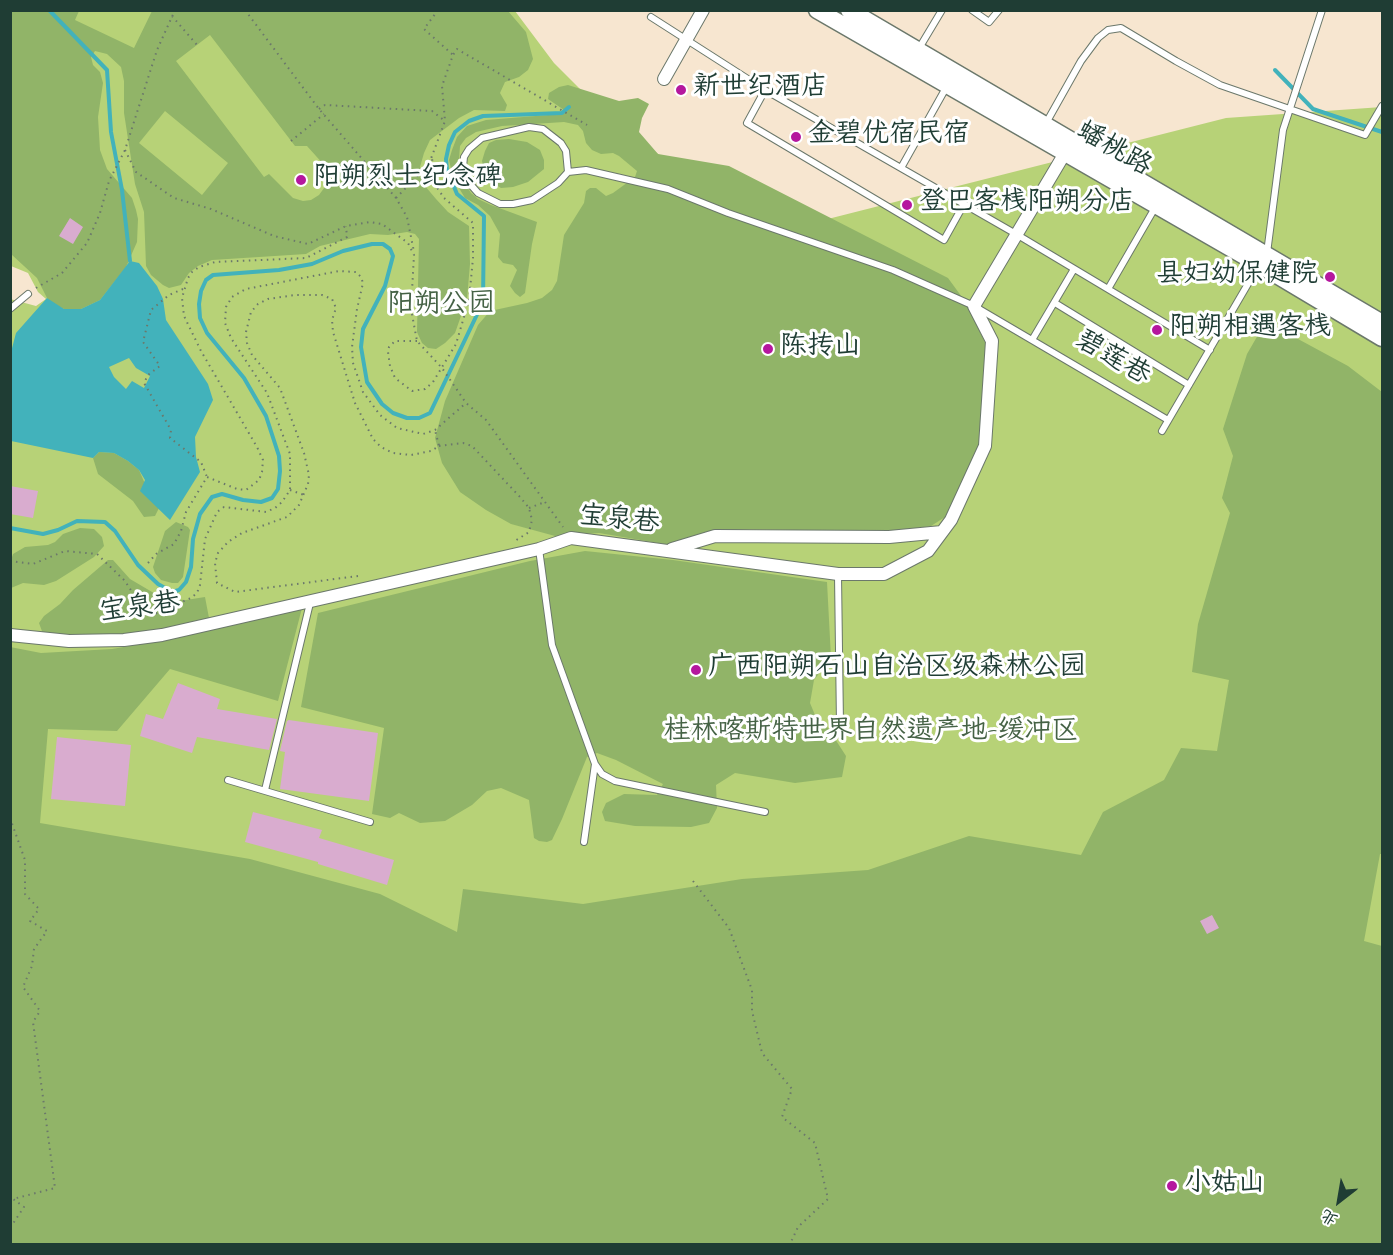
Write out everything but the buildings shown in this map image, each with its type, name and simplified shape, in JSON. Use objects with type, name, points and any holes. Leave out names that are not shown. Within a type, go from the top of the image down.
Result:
[{"type":"main road","name":"蟠桃路","points":[[817,10],[1156,206],[1263,259],[1383,323]]},
{"type":"main road","name":"蟠桃路","points":[[849,10],[1263,259],[1383,339]]},
{"type":"street","points":[[664,79],[703,10]]},
{"type":"street","points":[[975,306],[1065,153]]},
{"type":"street","name":"宝泉巷","points":[[10,635],[69,641],[124,640],[162,635],[539,549],[571,538],[837,574],[884,574],[928,551],[951,520],[985,446],[992,341],[975,306]]},
{"type":"street","points":[[667,550],[715,536],[889,537],[942,532]]},
{"type":"lane","points":[[917,51],[942,10]]},
{"type":"lane","points":[[972,10],[989,22],[999,10]]},
{"type":"lane","points":[[1263,259],[1283,130],[1322,10]]},
{"type":"lane","points":[[651,17],[765,90],[1016,234],[1210,350]]},
{"type":"lane","points":[[1045,126],[1082,61],[1098,38],[1108,30],[1121,28],[1220,85],[1365,135],[1383,106]]},
{"type":"lane","points":[[900,168],[947,86]]},
{"type":"lane","points":[[765,90],[747,123],[944,240],[964,204]]},
{"type":"lane","points":[[1374,119],[1383,120]]},
{"type":"lane","points":[[529,127],[543,129],[561,143],[566,151],[568,172],[558,183],[532,200],[523,203],[500,204],[478,193],[470,184],[463,167],[464,156],[469,148],[482,138],[529,127]]},
{"type":"lane","name":"碧莲巷","points":[[568,172],[586,170],[668,189],[728,213],[893,270],[975,306],[1168,420]]},
{"type":"lane","points":[[1108,289],[1156,206]]},
{"type":"lane","name":"碧莲巷","points":[[1162,431],[1263,259]]},
{"type":"lane","name":"碧莲巷","points":[[1032,340],[1074,269]]},
{"type":"lane","points":[[10,309],[28,294]]},
{"type":"lane","name":"碧莲巷","points":[[1055,303],[1189,385]]},
{"type":"lane","points":[[539,549],[552,645],[595,764],[602,774],[615,781],[765,812]]},
{"type":"lane","points":[[837,574],[840,725]]},
{"type":"lane","points":[[265,790],[310,603]]},
{"type":"lane","points":[[584,842],[595,764]]},
{"type":"lane","points":[[228,780],[370,822]]},
{"type":"path","points":[[28,294],[62,273],[87,243],[100,213],[109,181],[125,150],[157,50],[175,10]]},
{"type":"path","points":[[245,10],[319,109],[396,198],[407,217],[414,255],[411,309],[417,341],[442,368],[466,403],[486,420],[571,538]]},
{"type":"path","points":[[438,10],[424,29],[453,55]]},
{"type":"path","points":[[172,16],[196,45]]},
{"type":"path","points":[[396,198],[429,164],[445,121],[442,86],[457,50],[587,125]]},
{"type":"path","points":[[319,109],[325,105],[432,111],[445,121]]},
{"type":"path","points":[[291,141],[324,114]]},
{"type":"path","points":[[125,150],[135,172],[174,198],[211,209],[274,236],[308,244],[345,226],[370,222],[382,224],[408,243],[414,255]]},
{"type":"path","points":[[417,341],[395,341],[389,347],[390,366],[395,378],[412,392],[425,389],[433,382],[442,368],[462,327],[469,300],[474,240],[473,223],[444,198],[436,186],[433,178],[432,155]]},
{"type":"path","points":[[183,289],[163,299],[151,310],[144,342],[160,366],[148,375],[144,383],[171,430],[170,438],[201,462],[207,477],[237,489],[246,490],[259,480],[263,460],[193,337],[184,316],[183,289],[192,272],[215,262],[306,258],[347,237],[345,226]]},
{"type":"path","points":[[10,561],[33,564],[65,551],[97,554],[125,581],[148,617],[191,598],[197,593],[205,539],[217,512],[224,507],[266,512],[282,502],[290,490],[290,454],[267,393],[231,338],[225,323],[226,307],[238,292],[331,272],[356,272],[363,283],[352,347],[353,363],[363,392],[380,415],[397,428],[423,434],[435,430],[466,403]]},
{"type":"path","points":[[361,576],[235,592],[217,583],[215,563],[218,553],[228,542],[242,533],[287,518],[305,495],[309,475],[280,388],[252,355],[247,343],[247,321],[251,312],[258,304],[268,299],[295,295],[322,296],[332,299],[336,308],[332,320],[335,342],[355,403],[373,438],[381,447],[401,454],[422,453],[439,446],[463,443],[472,446],[529,508],[532,520],[529,532],[517,540],[506,543]]},
{"type":"path","points":[[435,430],[439,446]]},
{"type":"path","points":[[148,563],[156,554],[174,544],[181,531],[186,512],[207,477]]},
{"type":"path","points":[[290,490],[305,495]]},
{"type":"path","points":[[529,508],[545,502]]},
{"type":"path","points":[[10,818],[26,860],[25,894],[39,909],[30,921],[47,931],[34,950],[32,966],[23,987],[40,1011],[33,1022],[55,1188],[13,1199],[24,1207],[10,1228]]},
{"type":"path","points":[[693,881],[729,928],[752,990],[752,1011],[762,1053],[792,1089],[782,1117],[815,1143],[828,1199],[798,1227],[790,1245]]},
{"type":"green space","name":"阳朔公园","points":[[10,11],[79,11],[75,20],[134,48],[152,11],[508,11],[526,32],[533,59],[528,70],[519,77],[505,82],[500,93],[507,105],[505,111],[474,110],[459,118],[430,140],[420,167],[425,186],[448,212],[469,226],[470,264],[467,299],[455,333],[436,349],[428,348],[422,343],[417,332],[419,239],[415,234],[407,232],[388,235],[370,234],[320,246],[306,254],[212,260],[189,273],[181,285],[169,288],[151,275],[146,266],[144,212],[135,184],[124,113],[124,81],[121,67],[107,54],[95,51],[91,57],[93,65],[100,72],[103,83],[98,117],[100,150],[107,169],[132,198],[138,219],[137,242],[126,267],[100,300],[81,309],[64,309],[53,304],[47,298],[37,278],[11,254]],"holes":[[[210,35],[295,146],[307,146],[325,166],[330,180],[319,195],[311,200],[303,201],[293,198],[269,174],[264,177],[176,61]],[[165,111],[228,163],[202,195],[139,143]]]},
{"type":"green space","name":"桂林喀斯特世界自然遗产地-缓冲区","points":[[11,11],[515,11],[554,63],[598,107],[671,164],[816,222],[1226,118],[1382,107],[1382,1244],[11,1244],[10,299],[36,306],[46,299],[38,292],[28,273],[11,266]]},
{"type":"green space","points":[[568,85],[619,101],[638,98],[649,104],[642,118],[639,132],[658,154],[729,166],[948,278],[967,304],[987,347],[981,443],[957,497],[945,517],[931,526],[886,532],[749,529],[708,532],[670,545],[599,533],[555,536],[511,524],[460,492],[442,463],[435,438],[445,401],[478,325],[490,311],[542,298],[552,290],[557,281],[564,235],[584,203],[586,191],[596,188],[606,196],[635,177],[637,171],[613,153],[601,154],[592,150],[586,143],[583,131],[578,125],[564,122],[502,126],[476,132],[466,138],[460,146],[458,173],[471,193],[491,205],[537,222],[525,293],[520,297],[510,286],[517,270],[513,265],[503,263],[498,257],[500,234],[490,216],[478,205],[465,198],[453,178],[449,160],[457,137],[467,126],[486,120],[567,112],[548,99],[549,93]]},
{"type":"green space","points":[[509,139],[527,142],[540,150],[544,160],[544,169],[528,182],[501,188],[490,181],[485,174],[482,161],[489,143]]},
{"type":"green space","points":[[1274,326],[1348,366],[1382,392],[1382,854],[1380,854],[1364,941],[1382,946],[1382,1244],[11,1244],[10,647],[41,653],[112,649],[165,640],[302,608],[278,701],[170,669],[117,731],[48,729],[40,823],[250,859],[380,894],[457,932],[463,889],[583,904],[742,879],[868,870],[969,836],[1081,855],[1103,812],[1164,780],[1181,748],[1217,751],[1229,680],[1192,672],[1198,624],[1230,513],[1222,498],[1233,456],[1223,429],[1247,354],[1258,335]]},
{"type":"green space","points":[[99,452],[114,453],[139,470],[153,502],[159,508],[155,516],[144,517],[133,501],[98,474],[93,458]]},
{"type":"green space","points":[[176,522],[190,530],[183,577],[178,583],[172,583],[161,580],[153,567],[165,531]]},
{"type":"green space","points":[[80,528],[94,529],[102,537],[104,546],[94,557],[56,581],[44,585],[23,583],[11,588],[13,554],[25,547],[48,545],[63,534]]},
{"type":"green space","points":[[585,551],[673,560],[827,582],[831,658],[814,680],[810,703],[815,715],[828,728],[846,756],[842,777],[795,783],[735,773],[716,785],[717,808],[709,823],[691,827],[635,826],[605,821],[602,812],[606,803],[624,794],[657,795],[663,784],[597,753],[587,757],[562,819],[552,840],[547,842],[534,838],[529,800],[501,788],[487,791],[472,805],[445,821],[420,823],[399,813],[390,818],[372,814],[384,728],[301,707],[318,613],[530,561]]},
{"type":"green space","points":[[108,560],[113,560],[130,579],[164,599],[186,600],[205,597],[209,618],[183,626],[122,635],[43,634],[39,623],[44,616]]},
{"type":"water","points":[[130,261],[139,263],[157,286],[163,299],[166,320],[208,384],[213,400],[195,437],[196,457],[200,472],[170,520],[140,491],[145,480],[139,470],[114,453],[99,452],[93,458],[11,441],[11,352],[16,333],[47,298],[64,309],[81,309],[100,300]],"holes":[[[129,358],[136,368],[150,376],[144,388],[132,381],[126,389],[114,377],[109,367]]]},
{"type":"waterway","points":[[49,10],[107,70],[111,132],[122,190],[130,261]]},
{"type":"waterway","points":[[1275,70],[1313,109],[1382,132]]},
{"type":"waterway","points":[[10,528],[43,534],[77,521],[105,522],[115,531],[138,565],[158,584],[172,592],[179,590],[186,582],[191,567],[193,539],[200,514],[212,497],[222,494],[261,502],[272,498],[278,489],[279,456],[266,416],[244,378],[207,333],[200,318],[201,291],[206,280],[213,275],[279,270],[312,264],[343,251],[372,244],[383,244],[390,249],[393,256],[385,286],[363,329],[361,347],[367,382],[382,404],[393,413],[407,418],[419,418],[430,413],[483,302],[484,216],[457,194],[447,170],[446,159],[449,145],[455,132],[469,121],[483,116],[562,113],[569,107]]},
{"type":"place","name":"新世纪酒店","points":[[681,90]]},
{"type":"place","name":"金碧优宿民宿","points":[[796,137]]},
{"type":"place","name":"阳朔烈士纪念碑","points":[[301,180]]},
{"type":"place","name":"登巴客栈阳朔分店","points":[[907,205]]},
{"type":"place","name":"县妇幼保健院","points":[[1330,277]]},
{"type":"place","name":"阳朔相遇客栈","points":[[1157,330]]},
{"type":"place","name":"陈抟山","points":[[768,349]]},
{"type":"place","name":"广西阳朔石山自治区级森林公园","points":[[696,670]]},
{"type":"place","name":"小姑山","points":[[1172,1186]]}]
